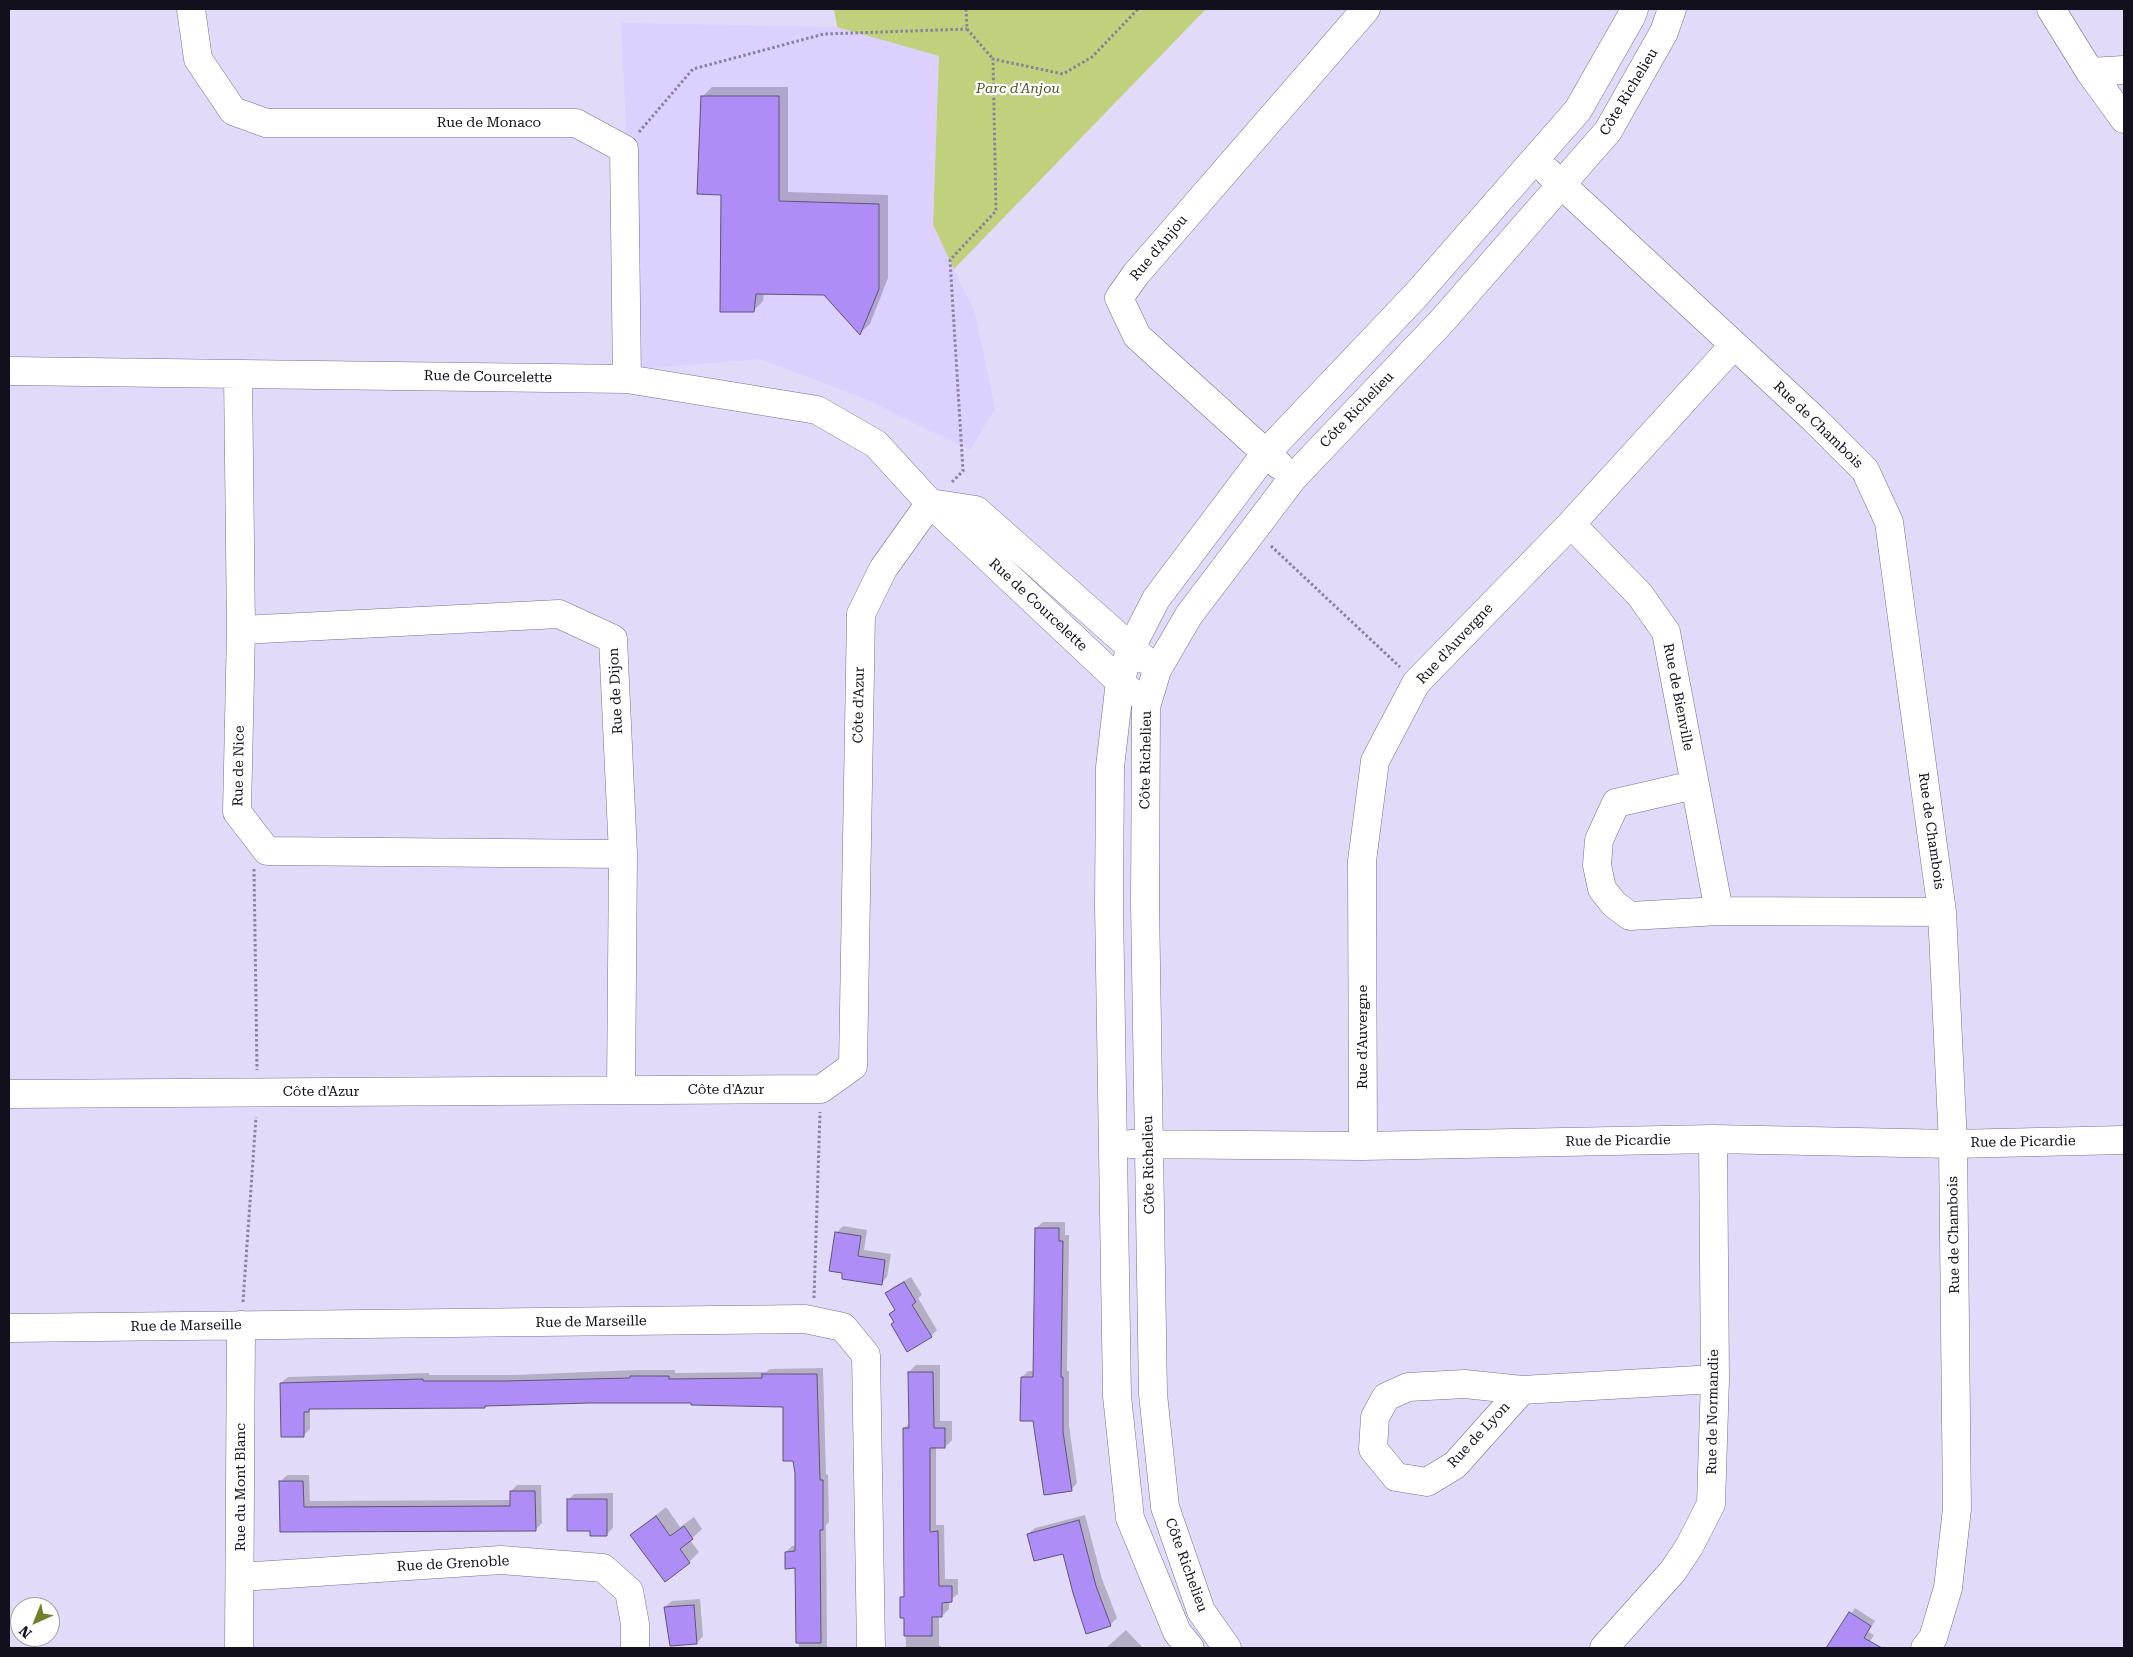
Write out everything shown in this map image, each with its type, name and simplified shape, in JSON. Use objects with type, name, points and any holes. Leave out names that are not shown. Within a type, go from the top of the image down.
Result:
[{"type":"street","name":"Rue de Monaco","points":[[191,9],[198,59],[233,111],[266,123],[576,123],[624,149]]},
{"type":"street","name":"Rue d'Anjou","points":[[1292,478],[1138,336],[1119,298],[1136,274],[1366,9]]},
{"type":"street","points":[[1190,1648],[1177,1632],[1130,1518],[1117,1396],[1109,905],[1110,767],[1120,681],[1131,648],[1156,599],[1266,453],[1416,295],[1578,110],[1634,9]]},
{"type":"street","name":"Côte Richelieu","points":[[1228,1648],[1201,1611],[1165,1507],[1153,1394],[1145,904],[1146,707],[1157,670],[1189,615],[1292,478],[1443,320],[1608,131],[1664,32],[1672,9]]},
{"type":"street","points":[[2051,9],[2090,72],[2124,118]]},
{"type":"street","points":[[2090,72],[2124,70]]},
{"type":"street","points":[[624,149],[627,379]]},
{"type":"street","name":"Rue de Chambois","points":[[1535,159],[1560,185],[1814,418],[1865,470],[1890,522],[1942,912],[1953,1144],[1957,1509],[1948,1588],[1933,1638],[1925,1648]]},
{"type":"street","name":"Rue d'Auvergne","points":[[1363,1146],[1362,861],[1375,760],[1416,683],[1570,524],[1734,345]]},
{"type":"street","name":"Rue de Courcelette","points":[[9,371],[627,379],[817,410],[876,444],[930,503],[1146,707]]},
{"type":"street","name":"Rue de Nice","points":[[238,374],[242,630],[237,812],[267,851],[624,854]]},
{"type":"street","name":"Rue de Courcelette","points":[[930,503],[976,510],[1157,670]]},
{"type":"street","name":"Côte d'Azur","points":[[9,1094],[820,1089],[853,1066],[861,614],[884,569],[930,503]]},
{"type":"street","name":"Rue de Bienville","points":[[1570,524],[1640,596],[1666,632],[1719,911]]},
{"type":"street","name":"Rue de Dijon","points":[[242,630],[559,614],[613,639],[624,854],[620,1090]]},
{"type":"street","points":[[1694,785],[1616,803],[1599,840],[1597,865],[1602,890],[1614,904],[1630,916],[1719,911],[1942,912]]},
{"type":"street","name":"Rue de Picardie","points":[[1112,1145],[1363,1146],[1713,1139],[1953,1144],[2124,1140]]},
{"type":"street","name":"Rue de Normandie","points":[[1604,1648],[1673,1571],[1690,1547],[1711,1504],[1715,1379],[1713,1139]]},
{"type":"street","name":"Rue de Marseille","points":[[9,1328],[806,1320],[843,1327],[866,1355],[871,1648]]},
{"type":"street","name":"Rue du Mont Blanc","points":[[239,1648],[241,1325]]},
{"type":"street","name":"Rue de Lyon","points":[[1522,1390],[1455,1465],[1427,1482],[1396,1477],[1373,1450],[1375,1416],[1386,1397],[1408,1387],[1465,1384],[1522,1390],[1715,1379]]},
{"type":"street","name":"Rue de Grenoble","points":[[240,1577],[501,1560],[603,1568],[629,1591],[635,1624],[636,1648]]},
{"type":"path","points":[[966,9],[967,29],[993,59],[1063,74],[1092,57],[1138,9]]},
{"type":"path","points":[[624,149],[693,69],[824,34],[967,29]]},
{"type":"path","points":[[930,503],[963,471],[950,260],[996,210],[993,59]]},
{"type":"path","points":[[1254,529],[1416,683]]},
{"type":"path","points":[[241,1325],[257,1092],[254,834]]},
{"type":"path","points":[[814,1321],[820,1089]]},
{"type":"shaded area","points":[[621,23],[837,27],[939,56],[933,225],[975,313],[995,409],[970,450],[863,398],[760,359],[638,369]]},
{"type":"green space","name":"Parc d'Anjou","points":[[834,9],[1206,9],[954,269],[933,225],[939,56],[837,27]]},
{"type":"building","points":[[701,96],[779,96],[779,201],[879,204],[879,289],[860,335],[824,295],[756,294],[754,312],[720,312],[721,195],[697,194]]},
{"type":"building","points":[[1035,1228],[1059,1228],[1059,1241],[1063,1241],[1061,1377],[1063,1377],[1063,1432],[1072,1491],[1044,1495],[1033,1421],[1020,1421],[1021,1377],[1033,1377]]},
{"type":"building","points":[[835,1232],[861,1236],[858,1256],[885,1260],[882,1285],[842,1279],[842,1273],[829,1271]]},
{"type":"building","points":[[904,1282],[916,1302],[912,1305],[932,1337],[907,1352],[891,1324],[894,1322],[889,1314],[895,1310],[885,1293]]},
{"type":"building","points":[[908,1372],[933,1372],[934,1428],[945,1428],[945,1448],[930,1448],[930,1532],[938,1531],[939,1586],[952,1586],[952,1602],[942,1603],[942,1617],[932,1617],[932,1636],[904,1636],[904,1618],[900,1618],[900,1597],[904,1597],[903,1428],[909,1428]]},
{"type":"building","points":[[762,1374],[817,1374],[820,1480],[823,1480],[823,1530],[820,1530],[821,1643],[796,1643],[795,1568],[785,1569],[785,1552],[795,1551],[795,1473],[793,1461],[783,1461],[783,1407],[691,1405],[691,1403],[590,1403],[485,1406],[485,1408],[309,1409],[309,1412],[304,1412],[304,1437],[281,1437],[280,1383],[423,1379],[423,1381],[506,1381],[630,1378],[630,1376],[669,1376],[669,1379],[762,1378]]},
{"type":"building","points":[[279,1481],[303,1481],[304,1507],[510,1506],[510,1491],[535,1491],[536,1531],[280,1532]]},
{"type":"building","points":[[567,1499],[607,1499],[607,1536],[590,1536],[590,1531],[567,1531]]},
{"type":"building","points":[[656,1516],[670,1536],[684,1526],[693,1539],[680,1549],[690,1563],[665,1582],[630,1535]]},
{"type":"building","points":[[1079,1520],[1096,1586],[1111,1626],[1086,1634],[1063,1554],[1034,1561],[1027,1534]]},
{"type":"building","points":[[694,1605],[697,1644],[670,1646],[664,1607]]},
{"type":"building","points":[[1849,1612],[1871,1626],[1864,1638],[1882,1648],[1826,1648]]}]
